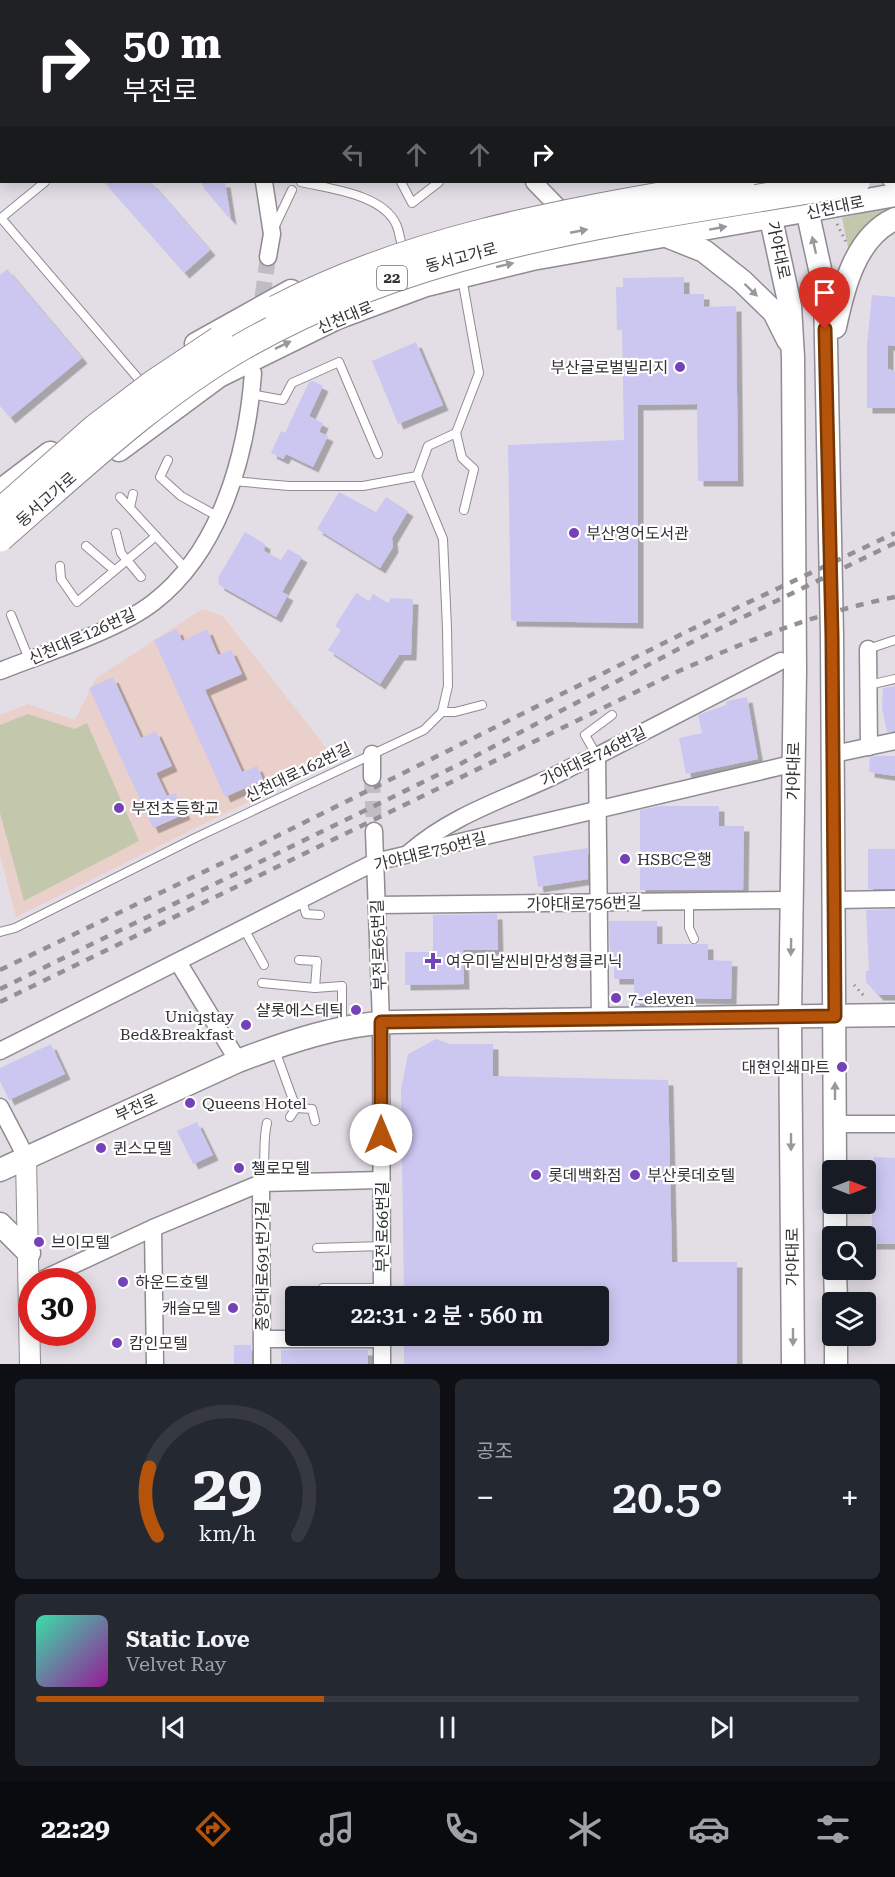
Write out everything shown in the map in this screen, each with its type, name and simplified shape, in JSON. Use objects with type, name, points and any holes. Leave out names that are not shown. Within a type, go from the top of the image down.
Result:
[{"type":"highway","name":"동서고가로","points":[[0,512],[94,429],[153,384],[226,335],[315,288],[410,251],[484,230],[736,183]]},
{"type":"highway","name":"동서고가로","points":[[0,538],[154,406],[242,347],[318,308],[410,271],[487,248],[850,183]]},
{"type":"main road","points":[[0,491],[194,345],[311,280],[402,246],[476,224],[658,185],[681,183]]},
{"type":"main road","name":"가야대로","points":[[763,183],[790,306],[793,357],[795,671],[790,1017],[793,1364]]},
{"type":"main road","points":[[801,183],[825,292],[826,365],[844,590],[843,660],[833,746],[835,1160]]},
{"type":"main road","name":"신천대로","points":[[0,553],[108,458],[219,376],[337,318],[461,275],[532,259],[807,213],[895,195]]},
{"type":"main road","points":[[826,365],[842,294],[851,267],[869,241],[895,219]]},
{"type":"main road","points":[[668,236],[704,251],[774,312],[793,357],[784,447],[780,534],[781,661],[792,826]]},
{"type":"main road","name":"부전로","points":[[0,1170],[238,1061],[273,1047],[342,1027],[381,1022],[895,1015]]},
{"type":"main road","points":[[0,1224],[29,1253]]},
{"type":"main road","points":[[836,1346],[836,1364]]},
{"type":"street","points":[[264,183],[272,234],[268,257]]},
{"type":"street","points":[[535,183],[559,208]]},
{"type":"street","name":"신천대로126번길","points":[[0,671],[126,619],[154,602],[186,569],[210,533],[232,481],[251,394],[253,373]]},
{"type":"street","points":[[868,649],[869,747]]},
{"type":"street","name":"가야대로746번길","points":[[407,855],[431,834],[449,824],[546,780],[577,763],[597,756],[781,661]]},
{"type":"street","points":[[833,746],[869,747],[895,741]]},
{"type":"street","points":[[372,754],[372,777]]},
{"type":"street","points":[[597,756],[600,1020]]},
{"type":"street","name":"가야대로750번길","points":[[0,1051],[375,862],[787,765]]},
{"type":"street","name":"부전로65번길","points":[[374,831],[381,1022]]},
{"type":"street","points":[[835,900],[895,898]]},
{"type":"street","name":"가야대로756번길","points":[[377,905],[791,900]]},
{"type":"street","points":[[178,962],[238,1061]]},
{"type":"street","name":"부전로66번길","points":[[381,1022],[382,1286]]},
{"type":"street","points":[[0,1107],[26,1157],[31,1268]]},
{"type":"street","points":[[835,1124],[895,1124]]},
{"type":"street","name":"중앙대로691번가길","points":[[67,1268],[153,1228],[261,1183],[381,1180]]},
{"type":"street","name":"중앙대로691번가길","points":[[261,1183],[262,1350]]},
{"type":"street","points":[[153,1228],[155,1356]]},
{"type":"street","points":[[30,1364],[31,1346]]},
{"type":"street","points":[[262,1350],[299,1346]]},
{"type":"street","points":[[382,1346],[382,1364]]},
{"type":"lane","points":[[44,183],[1,219],[142,383]]},
{"type":"lane","points":[[318,183],[334,184],[374,201],[396,222],[402,246]]},
{"type":"lane","points":[[402,183],[412,203],[438,183]]},
{"type":"lane","points":[[272,234],[292,190]]},
{"type":"lane","points":[[461,275],[479,373],[456,434],[462,458],[474,469],[464,510]]},
{"type":"lane","points":[[251,394],[283,400],[292,383],[339,362],[378,454]]},
{"type":"lane","points":[[456,434],[428,446],[417,476],[443,539],[448,686],[442,712],[455,712],[482,705]]},
{"type":"lane","points":[[168,460],[160,477],[181,496],[217,516]]},
{"type":"lane","points":[[232,481],[289,486],[363,486],[417,476]]},
{"type":"lane","points":[[130,507],[133,494]]},
{"type":"lane","points":[[120,497],[186,569]]},
{"type":"lane","points":[[116,533],[121,553],[141,577]]},
{"type":"lane","name":"신천대로126번길","points":[[60,566],[61,579],[77,602],[156,536]]},
{"type":"lane","points":[[86,546],[114,570]]},
{"type":"lane","points":[[11,615],[29,659]]},
{"type":"lane","points":[[868,649],[895,640]]},
{"type":"lane","points":[[869,685],[895,679]]},
{"type":"lane","name":"신천대로162번길","points":[[0,932],[15,928],[424,730],[442,712]]},
{"type":"lane","points":[[597,756],[585,735],[612,715]]},
{"type":"lane","points":[[302,900],[306,914],[320,915]]},
{"type":"lane","points":[[689,901],[689,928],[694,939]]},
{"type":"lane","points":[[244,929],[264,965]]},
{"type":"lane","points":[[299,960],[317,961],[315,988]]},
{"type":"lane","points":[[262,983],[315,988],[342,986],[342,1027]]},
{"type":"lane","points":[[273,1047],[296,1108]]},
{"type":"lane","points":[[290,1117],[296,1108]]},
{"type":"lane","points":[[296,1108],[312,1109],[315,1121]]},
{"type":"lane","name":"중앙대로691번가길","points":[[261,1183],[265,1168],[264,1132],[267,1123]]},
{"type":"lane","points":[[317,1248],[382,1246]]},
{"type":"path","points":[[834,216],[841,236],[851,249]]},
{"type":"shaded area","name":"부전초등학교","points":[[202,609],[223,616],[335,759],[16,917],[0,856],[0,715],[28,704],[75,720],[95,679]]},
{"type":"green space","points":[[891,206],[894,211],[849,252],[842,218]]},
{"type":"green space","points":[[28,714],[75,729],[87,723],[139,841],[24,901],[0,813],[0,725]]},
{"type":"building","points":[[105,183],[152,183],[210,250],[184,273]]},
{"type":"building","points":[[202,183],[225,183],[231,220]]},
{"type":"building","points":[[7,269],[82,358],[10,418],[0,406],[0,275]]},
{"type":"building","points":[[684,277],[684,294],[704,294],[704,307],[736,306],[738,481],[698,481],[697,404],[638,405],[638,623],[511,621],[508,445],[624,440],[622,330],[617,330],[616,287],[623,287],[623,278]]},
{"type":"building","points":[[872,295],[895,297],[895,346],[888,345],[888,369],[895,371],[895,408],[867,408],[867,345]]},
{"type":"building","points":[[416,342],[443,405],[398,424],[372,361]]},
{"type":"building","points":[[313,381],[323,386],[309,416],[323,423],[319,432],[328,436],[313,467],[286,454],[283,459],[271,453],[281,431],[285,433],[309,382]]},
{"type":"building","points":[[339,492],[376,512],[386,497],[408,511],[392,538],[393,547],[380,568],[317,529]]},
{"type":"building","points":[[245,532],[265,544],[264,551],[281,560],[288,549],[302,557],[282,592],[288,595],[276,617],[219,585],[218,578]]},
{"type":"building","points":[[356,593],[369,601],[373,594],[388,603],[391,598],[413,599],[411,655],[399,655],[380,684],[328,650],[341,630],[335,626]]},
{"type":"building","points":[[177,629],[182,641],[207,629],[218,655],[231,650],[242,674],[205,690],[242,772],[257,766],[263,780],[225,797],[154,640]]},
{"type":"building","points":[[113,677],[141,738],[156,731],[172,766],[156,773],[167,796],[175,793],[185,814],[153,828],[89,688]]},
{"type":"building","points":[[895,686],[895,731],[887,732],[882,708],[883,688]]},
{"type":"building","points":[[747,697],[758,759],[686,774],[679,738],[702,733],[698,715],[726,705],[727,701]]},
{"type":"building","points":[[895,756],[895,776],[869,772],[870,757]]},
{"type":"building","points":[[660,806],[719,806],[719,826],[744,826],[743,890],[640,890],[640,810]]},
{"type":"building","points":[[588,848],[588,879],[538,887],[533,856]]},
{"type":"building","points":[[868,849],[895,849],[895,889],[868,889]]},
{"type":"building","points":[[895,909],[895,995],[878,995],[866,982],[866,971],[869,971],[866,910]]},
{"type":"building","points":[[497,914],[498,950],[463,950],[464,984],[405,985],[405,952],[433,952],[433,915]]},
{"type":"building","points":[[609,921],[657,921],[657,944],[708,944],[708,960],[732,961],[731,999],[673,998],[673,1004],[634,1004],[634,979],[614,979],[614,952],[610,952]]},
{"type":"building","name":"롯데백화점","points":[[436,1039],[450,1044],[493,1044],[493,1076],[668,1080],[672,1262],[737,1262],[737,1364],[404,1364],[404,1346],[609,1346],[609,1286],[404,1286],[401,1089],[408,1054]]},
{"type":"building","points":[[51,1044],[65,1074],[9,1100],[0,1081],[0,1068]]},
{"type":"building","points":[[197,1122],[213,1155],[193,1164],[177,1131]]},
{"type":"building","points":[[874,1157],[895,1158],[895,1244],[876,1244],[876,1226],[872,1226],[872,1214],[876,1214],[876,1160]]},
{"type":"building","points":[[234,1345],[251,1345],[252,1364],[234,1364]]},
{"type":"building","points":[[281,1350],[368,1350],[368,1364],[281,1364]]},
{"type":"tunnel","points":[[256,345],[268,257]]},
{"type":"tunnel","points":[[372,777],[374,831]]},
{"type":"railway","points":[[0,970],[243,853],[690,630],[895,533]]},
{"type":"railway","points":[[0,989],[462,763],[684,646],[895,543]]},
{"type":"railway","points":[[0,1002],[679,671],[785,628],[867,603],[895,597]]},
{"type":"place","name":"부산글로벌빌리지","points":[[680,367]]},
{"type":"place","name":"부산영어도서관","points":[[574,533]]},
{"type":"place","name":"부전초등학교","points":[[119,808]]},
{"type":"place","name":"HSBC은행","points":[[625,859]]},
{"type":"place","name":"여우미날씬비만성형클리닉","points":[[433,961]]},
{"type":"place","name":"7-eleven","points":[[616,998]]},
{"type":"place","name":"샬롯에스테틱","points":[[356,1010]]},
{"type":"place","name":"Uniqstay Bed&Breakfast","points":[[246,1025]]},
{"type":"place","name":"대현인쇄마트","points":[[842,1067]]},
{"type":"place","name":"Queens Hotel","points":[[190,1103]]},
{"type":"place","name":"퀸스모텔","points":[[101,1148]]},
{"type":"place","name":"첼로모텔","points":[[239,1168]]},
{"type":"place","name":"롯데백화점","points":[[536,1175]]},
{"type":"place","name":"부산롯데호텔","points":[[635,1175]]},
{"type":"place","name":"브이모텔","points":[[39,1242]]},
{"type":"place","name":"하운드호텔","points":[[123,1282]]},
{"type":"place","name":"캐슬모텔","points":[[233,1308]]},
{"type":"place","name":"캄인모텔","points":[[117,1343]]},
{"type":"route","points":[[381,1135],[381,1022],[835,1016],[832,636],[825,329]]}]
